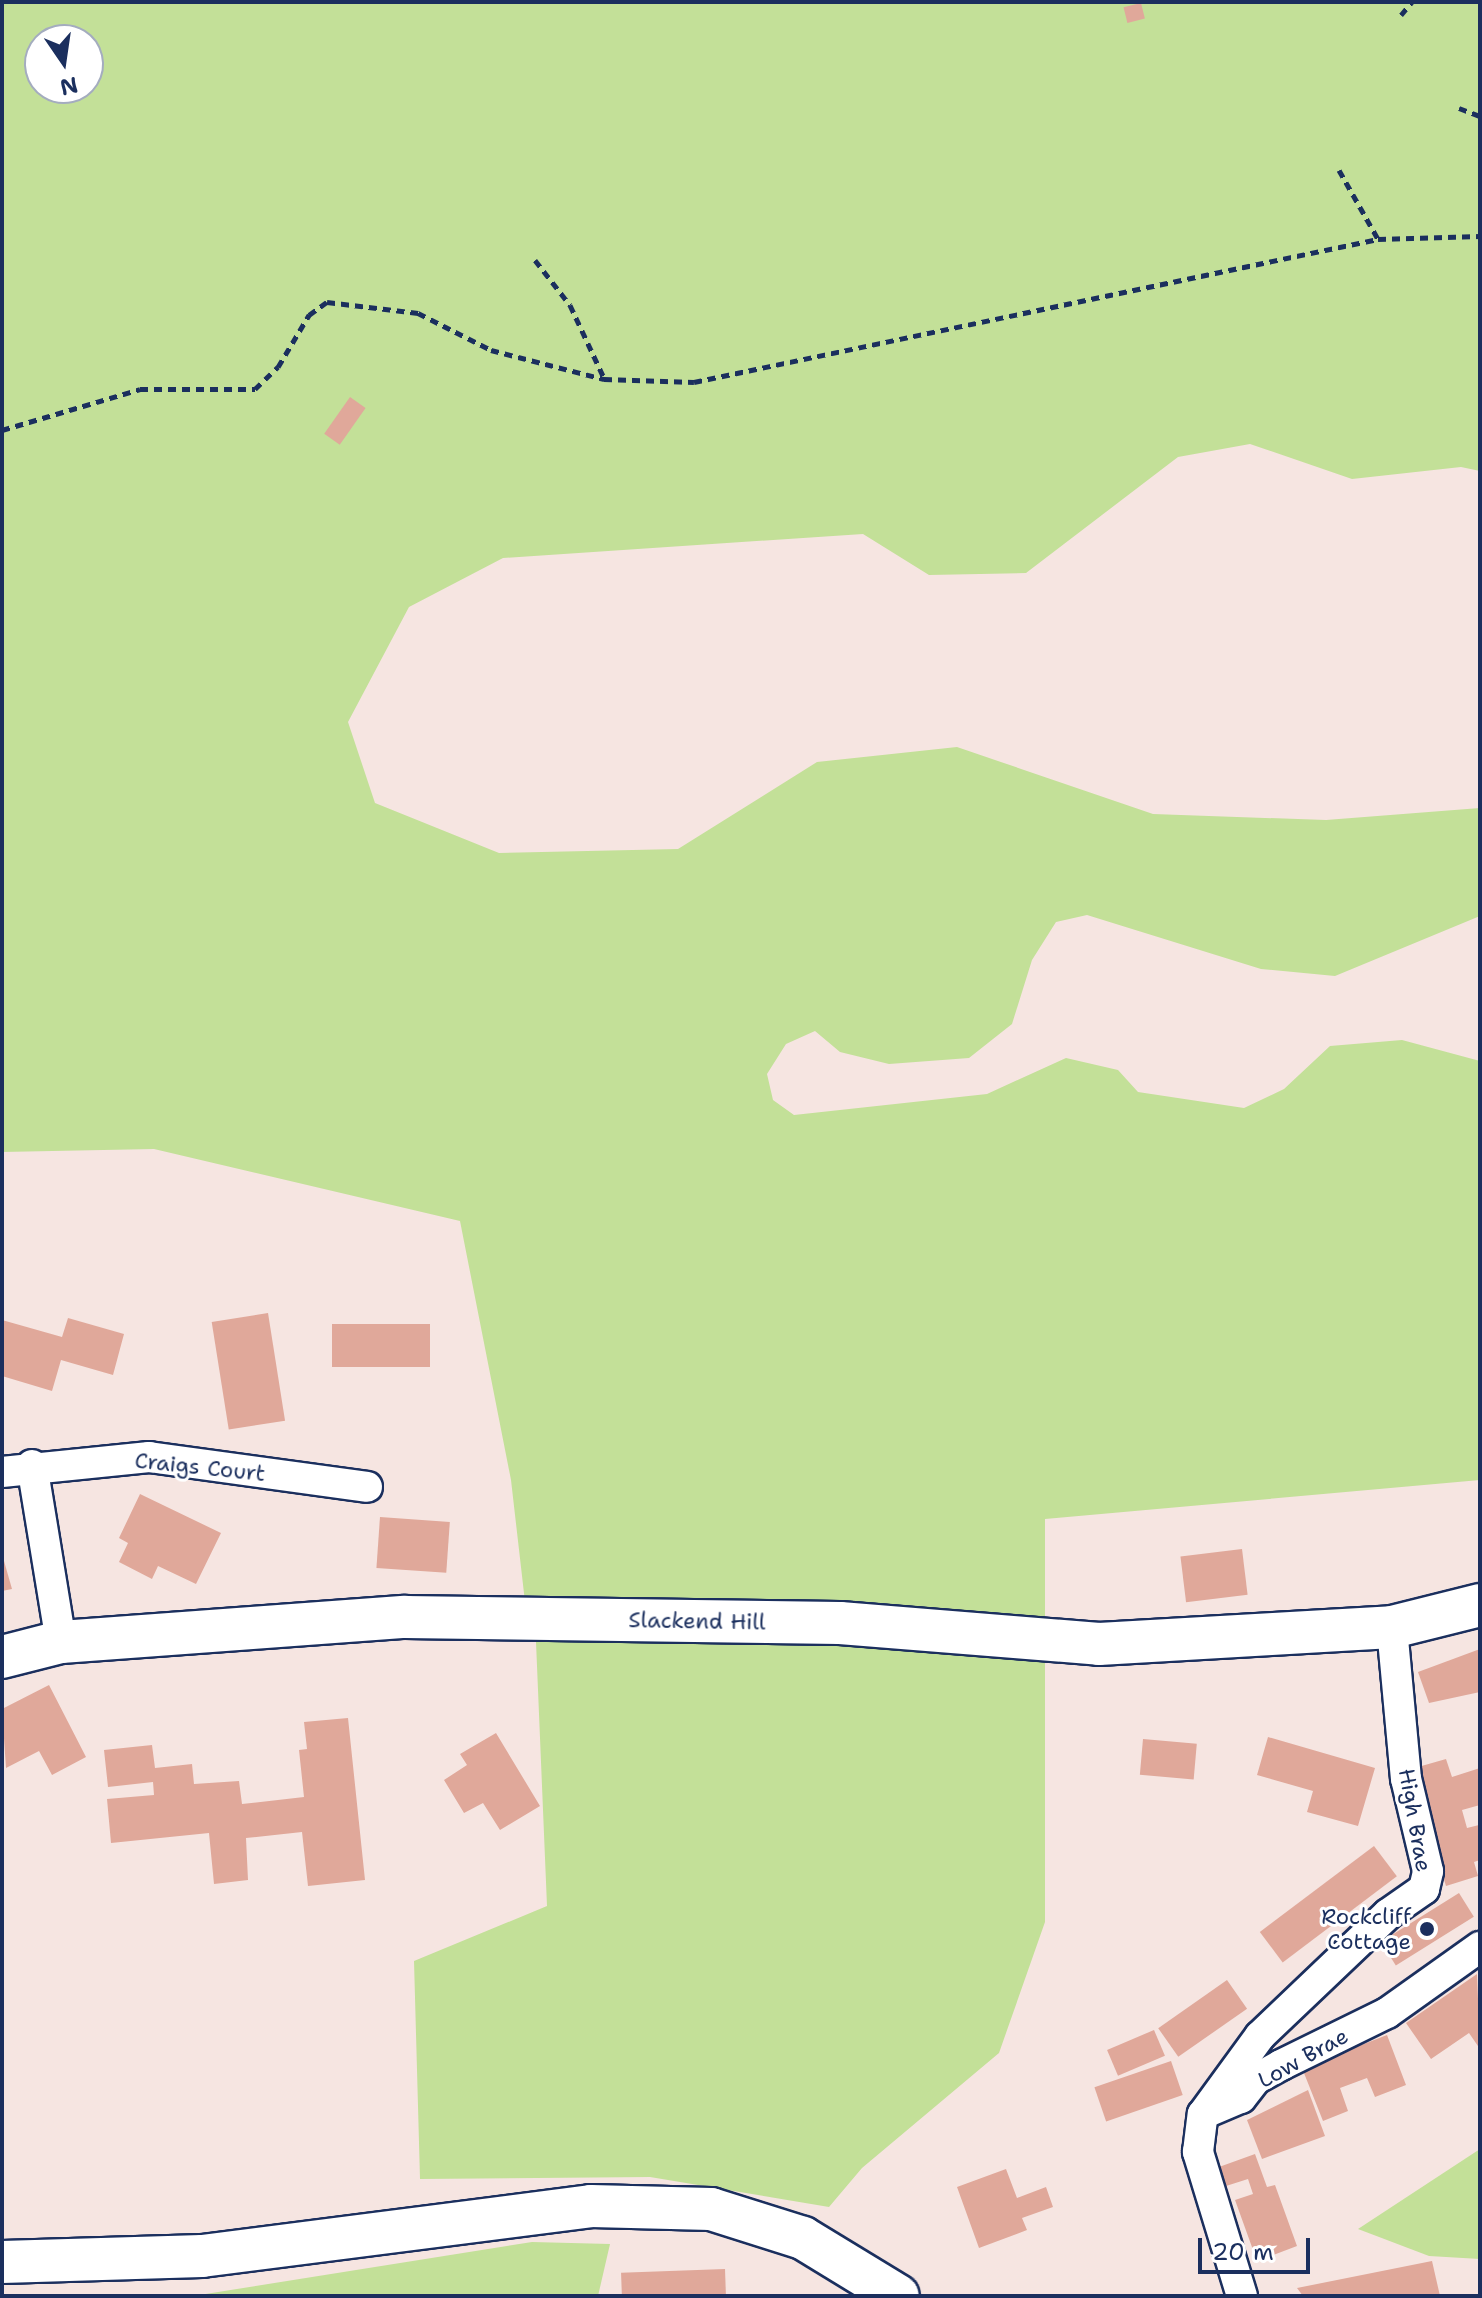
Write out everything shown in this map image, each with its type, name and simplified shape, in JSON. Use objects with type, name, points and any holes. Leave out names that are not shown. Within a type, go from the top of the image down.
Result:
[{"type":"main road","name":"Slackend Hill","points":[[2,1657],[61,1642],[405,1617],[840,1623],[1099,1644],[1392,1627],[1480,1605]]},
{"type":"main road","points":[[2,2262],[202,2256],[591,2206],[711,2209],[803,2238],[898,2296]]},
{"type":"street","name":"Craigs Court","points":[[2,1472],[32,1465],[149,1457],[367,1487]]},
{"type":"street","points":[[32,1465],[61,1642]]},
{"type":"street","name":"High Brae","points":[[1203,2114],[1260,2036],[1388,1914],[1424,1889],[1428,1871],[1406,1779],[1392,1627]]},
{"type":"street","name":"Low Brae","points":[[1203,2114],[1241,2098],[1256,2079],[1281,2065],[1387,2013],[1480,1947]]},
{"type":"street","points":[[1203,2114],[1198,2152],[1242,2296]]},
{"type":"path","points":[[1401,15],[1412,2]]},
{"type":"path","points":[[1459,108],[1480,116]]},
{"type":"path","points":[[1339,170],[1378,239]]},
{"type":"path","points":[[2,430],[140,389],[255,389],[278,367],[309,315],[327,302],[418,313],[491,350],[604,379],[694,382],[1378,239],[1480,236]]},
{"type":"path","points":[[535,260],[570,305],[604,379]]},
{"type":"green space","points":[[2,2],[1480,2],[1480,471],[1461,467],[1352,479],[1250,444],[1178,457],[1026,573],[929,575],[863,534],[503,558],[409,607],[348,722],[375,803],[499,853],[678,849],[817,762],[957,747],[1153,814],[1326,820],[1480,808],[1480,916],[1335,976],[1261,969],[1087,915],[1056,922],[1032,960],[1012,1024],[969,1058],[889,1064],[840,1052],[815,1031],[786,1044],[767,1074],[773,1100],[794,1115],[987,1094],[1066,1058],[1118,1070],[1138,1092],[1244,1108],[1284,1089],[1330,1046],[1402,1040],[1480,1061],[1480,1480],[1045,1519],[1045,1922],[999,2053],[862,2168],[829,2207],[650,2177],[420,2179],[414,1961],[547,1906],[535,1618],[525,1602],[511,1480],[460,1221],[154,1149],[2,1152]]},
{"type":"green space","points":[[1480,2149],[1480,2259],[1429,2256],[1358,2229]]},
{"type":"green space","points":[[532,2242],[610,2244],[598,2296],[193,2296]]},
{"type":"building","points":[[1141,3],[1145,19],[1127,23],[1124,7]]},
{"type":"building","points":[[350,397],[366,408],[340,445],[324,434]]},
{"type":"building","points":[[268,1313],[285,1421],[229,1430],[212,1322]]},
{"type":"building","points":[[68,1318],[124,1334],[113,1375],[61,1360],[52,1391],[2,1376],[2,1320],[62,1337]]},
{"type":"building","points":[[332,1324],[430,1324],[430,1367],[332,1367]]},
{"type":"building","points":[[140,1494],[221,1533],[196,1584],[158,1566],[152,1579],[119,1562],[128,1543],[119,1538]]},
{"type":"building","points":[[380,1517],[450,1522],[446,1573],[376,1568]]},
{"type":"building","points":[[1242,1549],[1248,1595],[1186,1602],[1180,1557]]},
{"type":"building","points":[[2,1554],[12,1589],[2,1591]]},
{"type":"building","points":[[1480,1649],[1480,1692],[1429,1703],[1418,1672]]},
{"type":"building","points":[[49,1685],[86,1757],[52,1775],[39,1751],[6,1768],[2,1709]]},
{"type":"building","points":[[348,1718],[365,1880],[308,1886],[302,1832],[246,1838],[248,1880],[214,1884],[209,1833],[111,1843],[107,1799],[154,1795],[153,1782],[108,1787],[104,1750],[152,1745],[155,1768],[192,1764],[194,1784],[239,1781],[242,1804],[304,1797],[299,1750],[307,1749],[304,1722]]},
{"type":"building","points":[[496,1733],[540,1806],[500,1830],[483,1803],[464,1813],[444,1780],[467,1765],[460,1754]]},
{"type":"building","points":[[1268,1737],[1375,1768],[1358,1826],[1307,1812],[1313,1791],[1257,1775]]},
{"type":"building","points":[[1143,1739],[1197,1744],[1194,1780],[1140,1775]]},
{"type":"building","points":[[1446,1759],[1452,1777],[1480,1768],[1480,1805],[1462,1810],[1467,1828],[1479,1825],[1480,1860],[1474,1862],[1478,1876],[1446,1886],[1411,1769]]},
{"type":"building","points":[[1374,1846],[1397,1876],[1283,1962],[1260,1932]]},
{"type":"building","name":"Rockcliff Cottage","points":[[1459,1893],[1474,1917],[1396,1965],[1381,1942]]},
{"type":"building","points":[[1477,1974],[1480,2049],[1469,2033],[1431,2059],[1406,2023]]},
{"type":"building","points":[[1227,1980],[1247,2009],[1178,2057],[1158,2028]]},
{"type":"building","points":[[1154,2030],[1165,2056],[1118,2076],[1107,2050]]},
{"type":"building","points":[[1387,2035],[1406,2085],[1375,2097],[1367,2078],[1340,2088],[1348,2111],[1323,2121],[1302,2068]]},
{"type":"building","points":[[1171,2061],[1183,2095],[1106,2121],[1094,2087]]},
{"type":"building","points":[[1308,2090],[1325,2136],[1262,2159],[1247,2120]]},
{"type":"building","points":[[1255,2154],[1267,2187],[1275,2185],[1297,2246],[1257,2261],[1235,2200],[1253,2194],[1248,2179],[1226,2186],[1219,2167]]},
{"type":"building","points":[[1006,2169],[1017,2198],[1046,2187],[1053,2207],[1022,2218],[1027,2230],[979,2248],[957,2187]]},
{"type":"building","points":[[1432,2261],[1440,2296],[1303,2296],[1297,2288]]},
{"type":"building","points":[[725,2269],[726,2296],[622,2296],[621,2273]]},
{"type":"place","name":"Rockcliff Cottage","points":[[1427,1929]]}]
